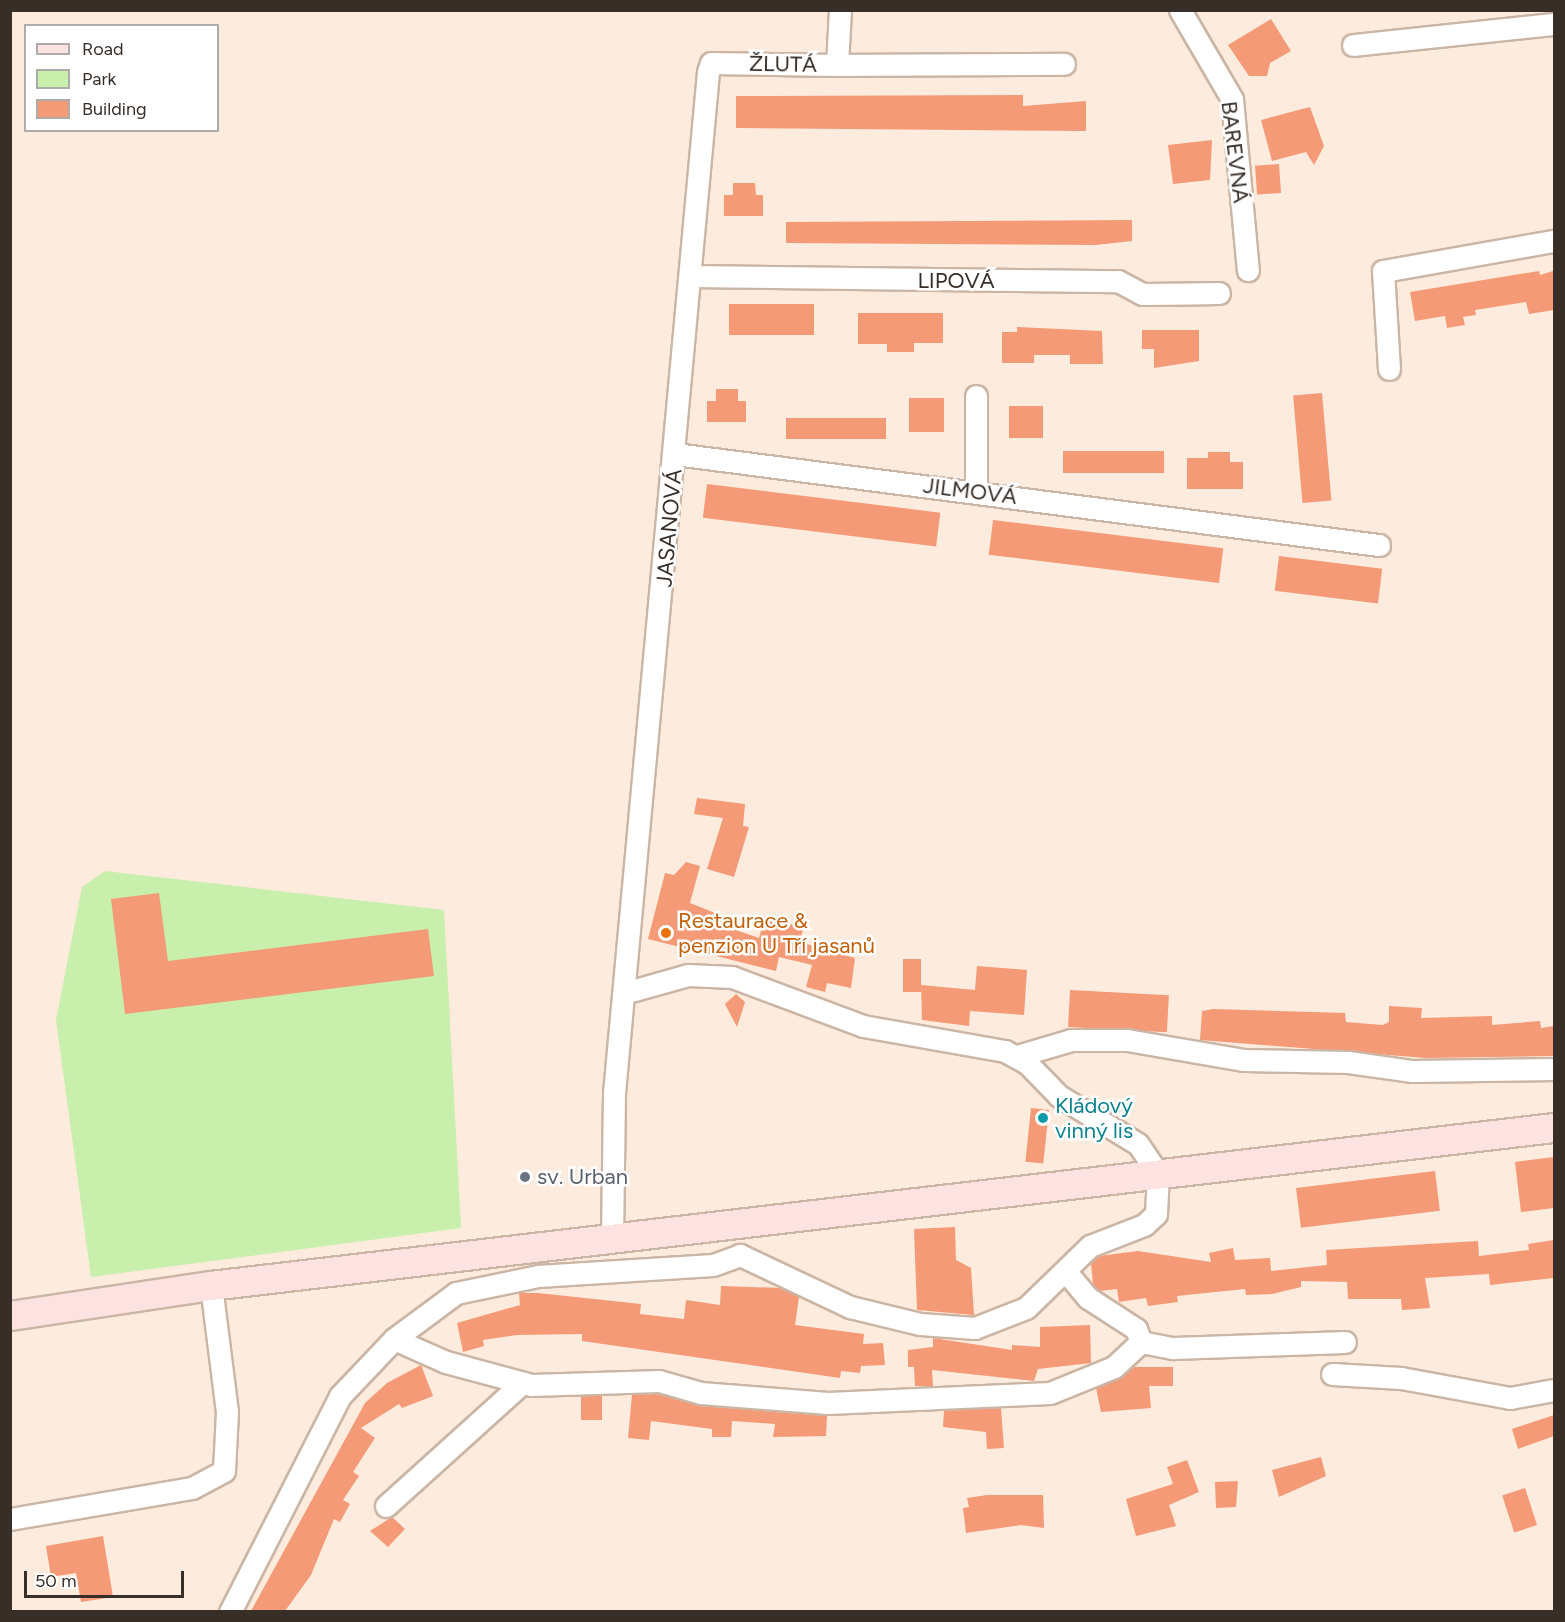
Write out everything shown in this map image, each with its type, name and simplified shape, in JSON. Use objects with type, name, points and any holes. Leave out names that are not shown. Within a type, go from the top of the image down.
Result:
[{"type":"main road","points":[[10,1316],[211,1286],[1554,1128]]},
{"type":"street","name":"ŽLUTÁ","points":[[711,63],[837,65],[840,10]]},
{"type":"street","name":"BAREVNÁ","points":[[1180,10],[1232,99],[1248,270]]},
{"type":"street","points":[[1353,45],[1554,24]]},
{"type":"street","name":"JASANOVÁ","points":[[612,1238],[613,1114],[711,63]]},
{"type":"street","points":[[837,65],[1064,64]]},
{"type":"street","points":[[1389,369],[1383,271],[1554,242]]},
{"type":"street","name":"LIPOVÁ","points":[[690,276],[1118,281],[1142,294],[1219,293]]},
{"type":"street","points":[[976,396],[976,492]]},
{"type":"street","name":"JILMOVÁ","points":[[675,454],[1264,528],[1379,545]]},
{"type":"street","points":[[230,1611],[340,1396],[394,1339],[456,1293],[538,1276],[713,1264],[740,1255],[850,1307],[920,1324],[975,1328],[1026,1308],[1090,1246],[1144,1226],[1156,1214],[1158,1174],[1138,1144],[1059,1096],[1017,1056],[991,1046],[863,1026],[732,977],[688,975],[624,993]]},
{"type":"street","points":[[1017,1056],[1071,1040],[1127,1040],[1244,1060],[1348,1062],[1412,1071],[1554,1069]]},
{"type":"street","points":[[740,1255],[743,1223]]},
{"type":"street","points":[[1065,1271],[1088,1298],[1137,1329],[1140,1342]]},
{"type":"street","points":[[10,1519],[192,1488],[224,1472],[227,1412],[211,1286]]},
{"type":"street","points":[[394,1339],[446,1362],[522,1383],[659,1382],[701,1393],[828,1403],[1050,1393],[1114,1367],[1140,1342]]},
{"type":"street","points":[[1140,1342],[1173,1348],[1345,1342]]},
{"type":"street","points":[[1332,1374],[1401,1378],[1510,1398],[1554,1390]]},
{"type":"street","points":[[386,1506],[522,1383]]},
{"type":"green space","points":[[105,871],[444,910],[461,1228],[91,1277],[56,1020],[82,887]]},
{"type":"building","points":[[1271,19],[1291,51],[1270,63],[1267,76],[1249,76],[1228,45]]},
{"type":"building","points":[[1023,95],[1023,106],[1086,101],[1086,131],[736,128],[736,96]]},
{"type":"building","points":[[1310,107],[1324,146],[1314,165],[1306,152],[1272,161],[1261,120]]},
{"type":"building","points":[[1212,140],[1210,180],[1173,184],[1168,145]]},
{"type":"building","points":[[1279,164],[1281,193],[1257,195],[1255,166]]},
{"type":"building","points":[[733,183],[755,183],[756,195],[763,195],[763,216],[724,216],[724,195],[733,195]]},
{"type":"building","points":[[1132,220],[1132,241],[1095,245],[786,243],[786,222]]},
{"type":"building","points":[[1539,271],[1540,275],[1553,271],[1554,310],[1529,314],[1526,302],[1475,310],[1476,315],[1463,317],[1465,325],[1447,328],[1445,316],[1415,321],[1410,292]]},
{"type":"building","points":[[729,304],[814,304],[814,335],[729,335]]},
{"type":"building","points":[[858,313],[943,313],[943,343],[914,343],[914,352],[887,352],[887,344],[858,344]]},
{"type":"building","points":[[1017,327],[1102,331],[1103,364],[1070,364],[1070,355],[1034,355],[1034,363],[1002,363],[1002,332],[1017,332]]},
{"type":"building","points":[[1142,330],[1199,330],[1199,361],[1154,368],[1154,349],[1142,349]]},
{"type":"building","points":[[716,389],[738,389],[738,401],[746,401],[746,422],[707,422],[707,401],[716,401]]},
{"type":"building","points":[[1322,393],[1331,501],[1303,503],[1293,396]]},
{"type":"building","points":[[909,398],[944,398],[944,432],[909,432]]},
{"type":"building","points":[[1009,406],[1043,406],[1043,438],[1009,438]]},
{"type":"building","points":[[786,418],[886,418],[886,439],[786,439]]},
{"type":"building","points":[[1063,451],[1164,451],[1164,473],[1063,473]]},
{"type":"building","points":[[1208,452],[1230,452],[1230,462],[1243,462],[1243,489],[1187,489],[1187,458],[1208,458]]},
{"type":"building","points":[[707,484],[940,513],[936,546],[703,518]]},
{"type":"building","points":[[993,520],[1223,548],[1219,583],[989,555]]},
{"type":"building","points":[[1279,556],[1382,569],[1378,603],[1275,591]]},
{"type":"building","points":[[697,798],[745,804],[743,826],[749,827],[734,877],[707,869],[723,818],[694,814]]},
{"type":"building","points":[[686,862],[700,866],[690,903],[730,919],[727,927],[759,938],[765,916],[803,928],[800,942],[855,958],[851,988],[827,983],[825,992],[806,987],[812,965],[779,957],[776,971],[648,939],[665,873],[674,875]]},
{"type":"building","points":[[159,893],[168,961],[428,929],[434,976],[125,1014],[111,899]]},
{"type":"building","points":[[903,959],[921,959],[921,992],[903,992]]},
{"type":"building","points":[[977,966],[1027,970],[1024,1015],[970,1011],[969,1026],[922,1020],[921,985],[975,990]]},
{"type":"building","points":[[1070,990],[1169,995],[1167,1032],[1068,1027]]},
{"type":"building","points":[[736,994],[745,1002],[737,1027],[725,1004]]},
{"type":"building","points":[[1389,1006],[1422,1008],[1421,1018],[1492,1016],[1492,1025],[1540,1021],[1541,1028],[1554,1026],[1554,1056],[1426,1058],[1200,1040],[1202,1011],[1213,1009],[1345,1013],[1346,1022],[1383,1025],[1389,1022]]},
{"type":"building","points":[[1031,1108],[1049,1110],[1043,1164],[1025,1162]]},
{"type":"building","points":[[1554,1157],[1554,1208],[1521,1212],[1515,1162]]},
{"type":"building","points":[[1435,1171],[1440,1211],[1301,1228],[1296,1188]]},
{"type":"building","points":[[955,1227],[956,1260],[971,1268],[974,1315],[917,1310],[914,1229]]},
{"type":"building","points":[[1554,1240],[1554,1278],[1490,1285],[1489,1274],[1425,1278],[1430,1308],[1402,1310],[1401,1299],[1348,1299],[1347,1282],[1301,1281],[1301,1287],[1272,1294],[1246,1295],[1245,1289],[1177,1296],[1178,1302],[1148,1306],[1146,1298],[1119,1302],[1117,1289],[1100,1291],[1093,1284],[1091,1263],[1099,1256],[1138,1251],[1211,1262],[1209,1253],[1233,1248],[1235,1260],[1270,1258],[1271,1271],[1327,1265],[1326,1250],[1478,1241],[1479,1256],[1529,1250],[1528,1244]]},
{"type":"building","points":[[721,1286],[781,1288],[799,1297],[795,1325],[864,1334],[863,1344],[883,1343],[885,1365],[861,1366],[860,1373],[841,1371],[840,1378],[582,1341],[582,1334],[517,1335],[483,1340],[484,1346],[463,1352],[457,1323],[520,1305],[519,1293],[641,1304],[640,1314],[684,1319],[686,1300],[720,1305]]},
{"type":"building","points":[[1090,1325],[1091,1363],[1038,1369],[1034,1381],[932,1370],[933,1386],[915,1386],[914,1367],[908,1367],[908,1350],[933,1347],[933,1338],[1012,1350],[1012,1345],[1040,1347],[1040,1327]]},
{"type":"building","points":[[421,1365],[433,1396],[402,1408],[399,1404],[361,1428],[375,1438],[353,1472],[359,1476],[343,1500],[350,1504],[340,1522],[334,1519],[311,1575],[285,1611],[251,1611],[365,1403],[387,1383]]},
{"type":"building","points":[[1132,1367],[1173,1367],[1173,1386],[1149,1386],[1151,1408],[1101,1412],[1096,1388]]},
{"type":"building","points":[[657,1394],[700,1406],[827,1416],[826,1436],[773,1437],[775,1424],[732,1421],[731,1437],[712,1437],[712,1429],[651,1421],[649,1440],[628,1438],[632,1395]]},
{"type":"building","points":[[581,1396],[602,1396],[602,1420],[581,1420]]},
{"type":"building","points":[[1001,1408],[1004,1448],[987,1449],[986,1432],[943,1427],[944,1411]]},
{"type":"building","points":[[1554,1415],[1554,1436],[1518,1449],[1512,1429]]},
{"type":"building","points":[[1321,1457],[1326,1476],[1279,1497],[1272,1470]]},
{"type":"building","points":[[1187,1460],[1199,1492],[1169,1505],[1176,1526],[1136,1536],[1126,1499],[1173,1484],[1167,1467]]},
{"type":"building","points":[[1238,1481],[1236,1507],[1216,1508],[1215,1482]]},
{"type":"building","points":[[1525,1488],[1537,1525],[1514,1533],[1502,1495]]},
{"type":"building","points":[[987,1495],[1043,1495],[1044,1528],[1021,1525],[966,1533],[963,1508],[969,1507],[967,1498]]},
{"type":"building","points":[[392,1517],[405,1529],[388,1547],[370,1531]]},
{"type":"building","points":[[103,1536],[113,1597],[81,1602],[76,1573],[51,1577],[46,1546]]},
{"type":"place","name":"Restaurace & penzion U Tří jasanů","points":[[666,933]]},
{"type":"place","name":"Kládový vinný lis","points":[[1043,1118]]},
{"type":"place","name":"sv. Urban","points":[[525,1177]]}]
